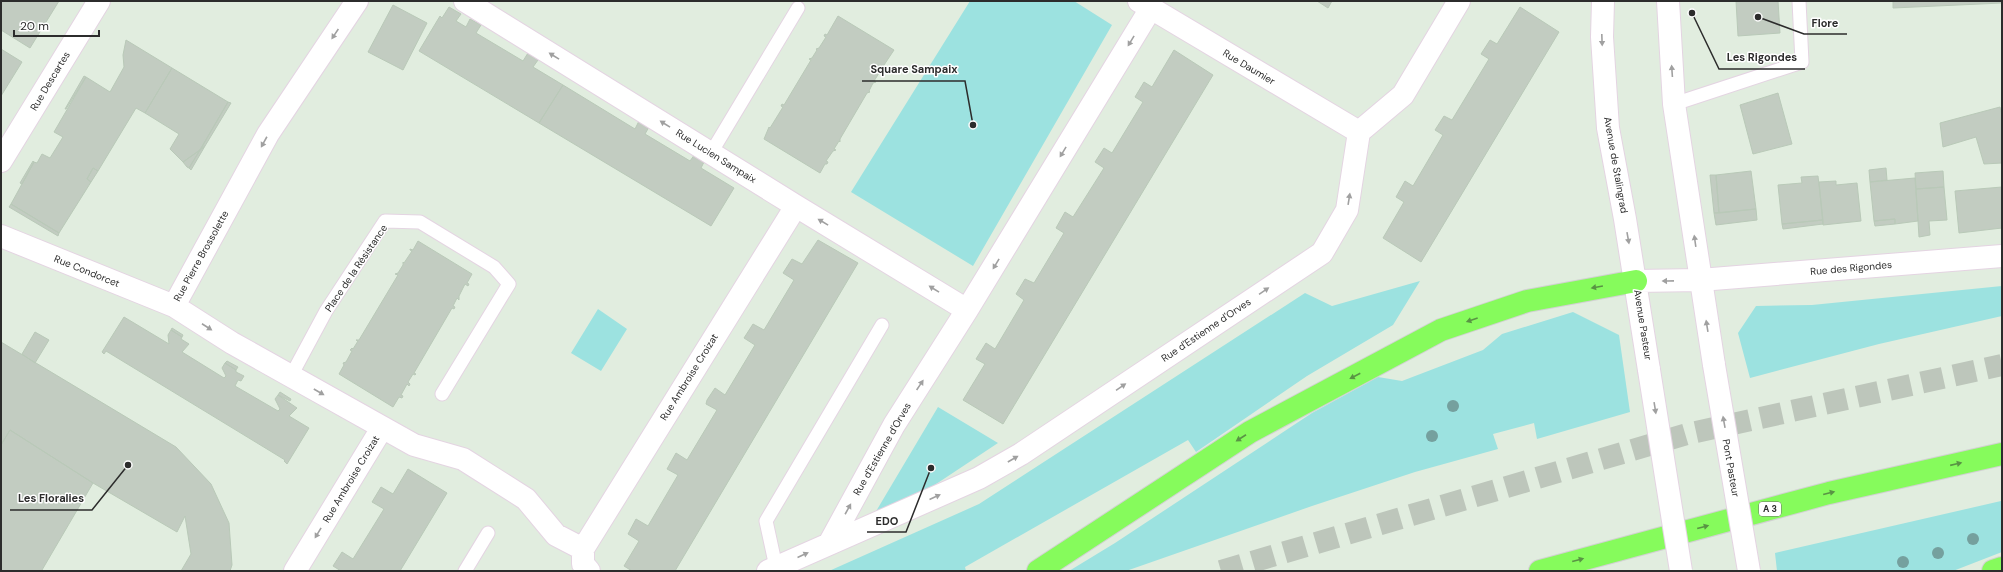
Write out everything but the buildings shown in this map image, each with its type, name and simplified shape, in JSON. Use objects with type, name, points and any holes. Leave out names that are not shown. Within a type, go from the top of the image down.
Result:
[{"type":"highway","points":[[1038,571],[1250,432],[1441,330],[1527,300],[1636,281]]},
{"type":"highway","name":"A 3","points":[[1540,571],[1829,493],[2002,454]]},
{"type":"highway","points":[[1993,571],[2002,568]]},
{"type":"street","name":"Rue Descartes","points":[[1,161],[99,1]]},
{"type":"street","name":"Rue Pierre Brossolette","points":[[357,1],[268,134],[174,306],[232,343],[382,428]]},
{"type":"street","name":"Rue Lucien Sampaix","points":[[465,1],[796,206],[968,310]]},
{"type":"street","points":[[1360,132],[1403,95],[1459,1]]},
{"type":"street","name":"Avenue de Stalingrad","points":[[1603,1],[1602,37],[1608,128],[1636,281]]},
{"type":"street","points":[[1668,1],[1674,104],[1700,280]]},
{"type":"street","name":"Rue Daumier","points":[[1145,4],[1360,132]]},
{"type":"street","name":"Rue d'Estienne d'Orves","points":[[829,544],[894,425],[968,310],[1145,4]]},
{"type":"street","name":"Rue d'Estienne d'Orves","points":[[772,569],[979,478],[1015,457],[1322,252],[1347,210],[1360,132]]},
{"type":"street","name":"Rue Ambroise Croizat","points":[[295,571],[382,428],[414,445],[463,459],[526,499],[556,535],[583,549],[796,206]]},
{"type":"street","name":"Rue Condorcet","points":[[1,236],[174,306]]},
{"type":"street","name":"Rue des Rigondes","points":[[1636,281],[1700,280],[2002,256]]},
{"type":"street","name":"Pont Pasteur","points":[[1700,280],[1749,571]]},
{"type":"street","name":"Avenue Pasteur","points":[[1636,281],[1681,571]]},
{"type":"street","points":[[583,549],[583,564],[589,571]]},
{"type":"lane","points":[[1674,104],[1802,62],[1799,1]]},
{"type":"lane","points":[[711,153],[798,8]]},
{"type":"lane","name":"Place de la Résistance","points":[[291,376],[326,311],[385,221],[420,222],[494,267],[509,284],[442,394]]},
{"type":"lane","points":[[772,569],[766,521],[882,325]]},
{"type":"lane","points":[[465,571],[488,533]]},
{"type":"shaded area","points":[[970,1],[1074,1],[1112,25],[973,266],[851,192]]},
{"type":"shaded area","points":[[1420,281],[1393,325],[1307,376],[1196,452],[1188,440],[965,567],[966,571],[829,571],[979,504],[1305,293],[1332,306]]},
{"type":"shaded area","points":[[2002,286],[2002,316],[1879,344],[1750,378],[1738,333],[1756,306],[1812,305]]},
{"type":"shaded area","points":[[598,309],[627,329],[601,371],[571,353]]},
{"type":"shaded area","points":[[1573,312],[1619,335],[1630,412],[1537,439],[1534,423],[1493,434],[1498,449],[1415,472],[1312,506],[1126,571],[1069,571],[1115,543],[1312,413],[1378,377],[1402,381],[1483,350],[1502,334]]},
{"type":"shaded area","points":[[938,407],[998,443],[921,494],[875,513]]},
{"type":"shaded area","points":[[2001,501],[2002,552],[1953,571],[1777,571],[1775,553]]},
{"type":"tunnel","points":[[1221,571],[1687,434],[2002,365]]},
{"type":"place","name":"Les Rigondes","points":[[1692,13]]},
{"type":"place","name":"Flore","points":[[1758,17]]},
{"type":"place","name":"Square Sampaix","points":[[973,125]]},
{"type":"place","name":"Les Floralies","points":[[128,465]]},
{"type":"place","name":"EDO","points":[[931,468]]}]
